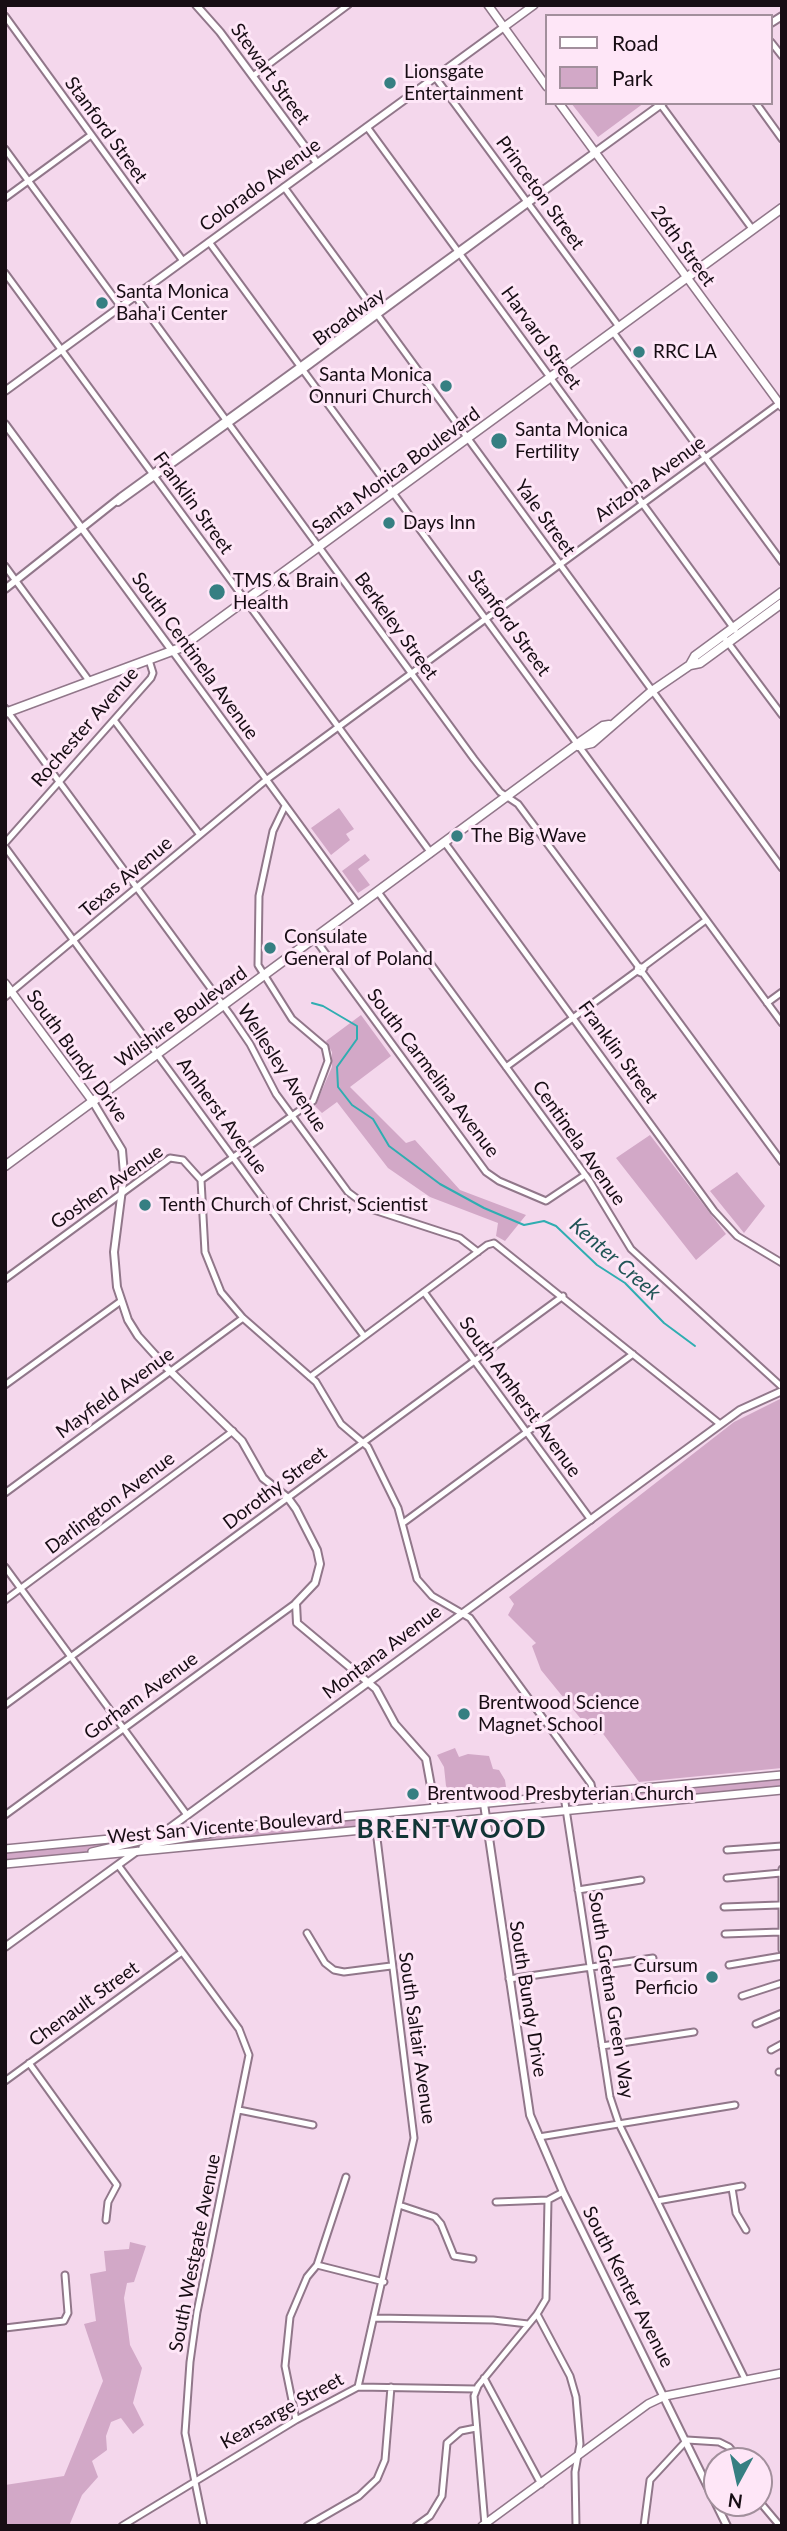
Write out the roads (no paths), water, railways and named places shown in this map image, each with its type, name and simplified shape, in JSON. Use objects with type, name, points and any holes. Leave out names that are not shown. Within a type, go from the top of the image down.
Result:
[{"type":"main road","points":[[488,5],[546,86]]},
{"type":"main road","name":"Colorado Avenue","points":[[504,27],[534,5]]},
{"type":"main road","name":"26th Street","points":[[560,105],[781,404]]},
{"type":"main road","name":"Santa Monica Boulevard","points":[[6,711],[173,652],[782,208]]},
{"type":"main road","name":"Wilshire Boulevard","points":[[736,632],[782,592]]},
{"type":"main road","name":"Wilshire Boulevard","points":[[5,1166],[603,726],[610,725],[690,665],[701,663],[725,639],[782,603]]},
{"type":"main road","name":"South Bundy Drive","points":[[5,983],[9,995],[93,1102]]},
{"type":"main road","name":"West San Vicente Boulevard","points":[[5,1849],[782,1775]]},
{"type":"main road","name":"West San Vicente Boulevard","points":[[5,1864],[782,1790]]},
{"type":"main road","points":[[419,1824],[432,1815],[435,1808],[450,1820]]},
{"type":"main road","points":[[136,1852],[154,1843],[208,1834],[224,1828]]},
{"type":"main road","points":[[71,1857],[140,1843],[161,1834]]},
{"type":"main road","points":[[484,2525],[641,2409],[665,2396],[782,2373]]},
{"type":"street","name":"Stewart Street","points":[[196,5],[317,163]]},
{"type":"street","points":[[253,76],[348,5]]},
{"type":"street","name":"Stanford Street","points":[[5,16],[183,261]]},
{"type":"street","name":"Colorado Avenue","points":[[5,391],[504,27]]},
{"type":"street","name":"Princeton Street","points":[[436,77],[782,562]]},
{"type":"street","name":"Broadway","points":[[5,589],[81,529],[661,105]]},
{"type":"street","points":[[663,105],[753,230]]},
{"type":"street","points":[[757,105],[782,139]]},
{"type":"street","name":"Harvard Street","points":[[368,127],[736,632]]},
{"type":"street","points":[[5,198],[91,135]]},
{"type":"street","points":[[5,149],[121,307]]},
{"type":"street","name":"Yale Street","points":[[284,187],[782,868]]},
{"type":"street","name":"Stanford Street","points":[[209,242],[782,1023]]},
{"type":"street","name":"Franklin Street","points":[[5,273],[431,853]]},
{"type":"street","name":"Berkeley Street","points":[[136,297],[500,792],[518,804],[782,1162]]},
{"type":"street","name":"Arizona Avenue","points":[[265,780],[781,404]]},
{"type":"street","name":"South Centinela Avenue","points":[[5,424],[359,906]]},
{"type":"street","points":[[5,566],[90,682]]},
{"type":"street","points":[[725,639],[782,715]]},
{"type":"street","name":"Rochester Avenue","points":[[5,845],[151,678],[153,673],[149,660]]},
{"type":"street","name":"Wellesley Avenue","points":[[6,711],[223,1006],[250,1044],[275,1094],[355,1199],[378,1212],[460,1238],[478,1252]]},
{"type":"street","points":[[114,720],[200,835]]},
{"type":"street","name":"Texas Avenue","points":[[9,995],[265,780]]},
{"type":"street","points":[[285,806],[273,831],[259,896],[258,965],[292,1020],[321,1043],[328,1056],[317,1096],[201,1180],[201,1221],[210,1271],[221,1292],[243,1318],[310,1377],[341,1424],[364,1443],[386,1480],[403,1523],[417,1579],[432,1596],[470,1618],[591,1784],[596,1807]]},
{"type":"street","name":"Franklin Street","points":[[445,843],[721,1219],[754,1248],[782,1263]]},
{"type":"street","name":"Amherst Avenue","points":[[5,845],[364,1336]]},
{"type":"street","name":"Centinela Avenue","points":[[378,892],[585,1175],[631,1249],[782,1389]]},
{"type":"street","points":[[506,1067],[706,920]]},
{"type":"street","name":"South Carmelina Avenue","points":[[315,939],[475,1160],[499,1181],[546,1201],[585,1175]]},
{"type":"street","points":[[767,1003],[782,992]]},
{"type":"street","name":"South Bundy Drive","points":[[93,1102],[122,1150],[124,1174],[114,1252],[121,1301],[138,1336],[170,1372],[233,1431],[248,1450],[263,1478],[288,1498],[317,1550],[320,1564],[316,1583],[296,1603]]},
{"type":"street","name":"Goshen Avenue","points":[[5,1279],[174,1157],[183,1160],[201,1180]]},
{"type":"street","points":[[310,1377],[478,1252],[495,1243],[720,1424]]},
{"type":"street","name":"South Amherst Avenue","points":[[424,1292],[591,1520]]},
{"type":"street","name":"Dorothy Street","points":[[5,1705],[563,1296]]},
{"type":"street","points":[[5,1385],[121,1301]]},
{"type":"street","name":"Mayfield Avenue","points":[[5,1493],[243,1318]]},
{"type":"street","points":[[403,1523],[634,1354]]},
{"type":"street","name":"Montana Avenue","points":[[5,1947],[720,1424],[759,1399],[782,1389]]},
{"type":"street","name":"Darlington Avenue","points":[[5,1600],[233,1431]]},
{"type":"street","points":[[5,1567],[187,1815]]},
{"type":"street","points":[[296,1603],[294,1613],[302,1630],[368,1681],[383,1699],[395,1724],[426,1759],[433,1784],[435,1808]]},
{"type":"street","name":"Gorham Avenue","points":[[5,1815],[296,1603]]},
{"type":"street","name":"South Gretna Green Way","points":[[564,1796],[607,2088],[619,2124],[745,2379]]},
{"type":"street","name":"South Bundy Drive","points":[[484,1804],[529,2107],[563,2192]]},
{"type":"street","name":"South Saltair Avenue","points":[[358,2387],[402,2206],[414,2138],[374,1814]]},
{"type":"street","points":[[727,1850],[782,1846]]},
{"type":"street","name":"South Westgate Avenue","points":[[118,1864],[246,2042],[249,2059],[201,2286],[193,2343],[185,2429],[204,2526]]},
{"type":"street","points":[[727,1878],[781,1871],[779,1905],[782,1950]]},
{"type":"street","points":[[578,1889],[641,1880]]},
{"type":"street","points":[[724,1908],[779,1905]]},
{"type":"street","points":[[725,1934],[780,1932]]},
{"type":"street","points":[[307,1933],[326,1963],[334,1970],[344,1972],[391,1966]]},
{"type":"street","name":"Chenault Street","points":[[5,2081],[181,1952]]},
{"type":"street","points":[[729,1965],[782,1956]]},
{"type":"street","points":[[509,1979],[653,1958]]},
{"type":"street","points":[[741,1996],[782,1983]]},
{"type":"street","points":[[756,2024],[782,2013]]},
{"type":"street","points":[[602,2046],[694,2032]]},
{"type":"street","points":[[771,2050],[782,2044]]},
{"type":"street","points":[[29,2063],[117,2185],[108,2202],[106,2220]]},
{"type":"street","points":[[539,2137],[735,2105]]},
{"type":"street","points":[[239,2110],[313,2125]]},
{"type":"street","points":[[296,2420],[286,2382],[286,2335],[296,2298],[317,2265],[346,2177]]},
{"type":"street","points":[[657,2200],[742,2186]]},
{"type":"street","points":[[732,2188],[736,2213],[746,2230]]},
{"type":"street","points":[[496,2202],[548,2200],[563,2192]]},
{"type":"street","name":"South Kenter Avenue","points":[[563,2192],[727,2526]]},
{"type":"street","points":[[484,2525],[476,2428],[476,2389],[537,2314],[548,2286],[548,2200]]},
{"type":"street","points":[[402,2206],[435,2217],[441,2224],[454,2256],[473,2259]]},
{"type":"street","points":[[317,2265],[384,2282]]},
{"type":"street","points":[[5,2328],[67,2318],[65,2275]]},
{"type":"street","points":[[537,2314],[574,2389],[578,2458],[575,2472],[576,2526]]},
{"type":"street","points":[[375,2318],[493,2320],[528,2325]]},
{"type":"street","points":[[484,2378],[541,2484]]},
{"type":"street","name":"Kearsarge Street","points":[[122,2526],[194,2480],[358,2387],[476,2389]]},
{"type":"street","points":[[307,2526],[359,2496],[377,2479],[385,2460],[391,2388]]},
{"type":"street","points":[[416,2526],[430,2516],[442,2496],[447,2443],[461,2431],[476,2428]]},
{"type":"street","points":[[644,2526],[650,2480],[687,2440],[719,2442],[729,2447]]},
{"type":"waterway","name":"Kenter Creek","points":[[312,1003],[323,1006],[357,1026],[357,1039],[337,1067],[338,1087],[352,1105],[373,1119],[389,1146],[440,1184],[484,1208],[524,1225],[544,1221],[556,1226],[597,1265],[625,1283],[664,1323],[695,1346]]},
{"type":"place","name":"Lionsgate Entertainment","points":[[390,83]]},
{"type":"place","name":"Santa Monica Baha'i Center","points":[[102,303]]},
{"type":"place","name":"RRC LA","points":[[639,352]]},
{"type":"place","name":"Santa Monica Onnuri Church","points":[[446,386]]},
{"type":"place","name":"Santa Monica Fertility","points":[[499,441]]},
{"type":"place","name":"Days Inn","points":[[389,523]]},
{"type":"place","name":"TMS & Brain Health","points":[[217,592]]},
{"type":"place","name":"The Big Wave","points":[[457,836]]},
{"type":"place","name":"Consulate General of Poland","points":[[270,948]]},
{"type":"place","name":"Tenth Church of Christ, Scientist","points":[[145,1205]]},
{"type":"place","name":"Brentwood Science Magnet School","points":[[464,1714]]},
{"type":"place","name":"Brentwood Presbyterian Church","points":[[413,1794]]},
{"type":"place","name":"Cursum Perficio","points":[[712,1977]]},
{"type":"district","name":"BRENTWOOD","points":[[452,1830]]}]
